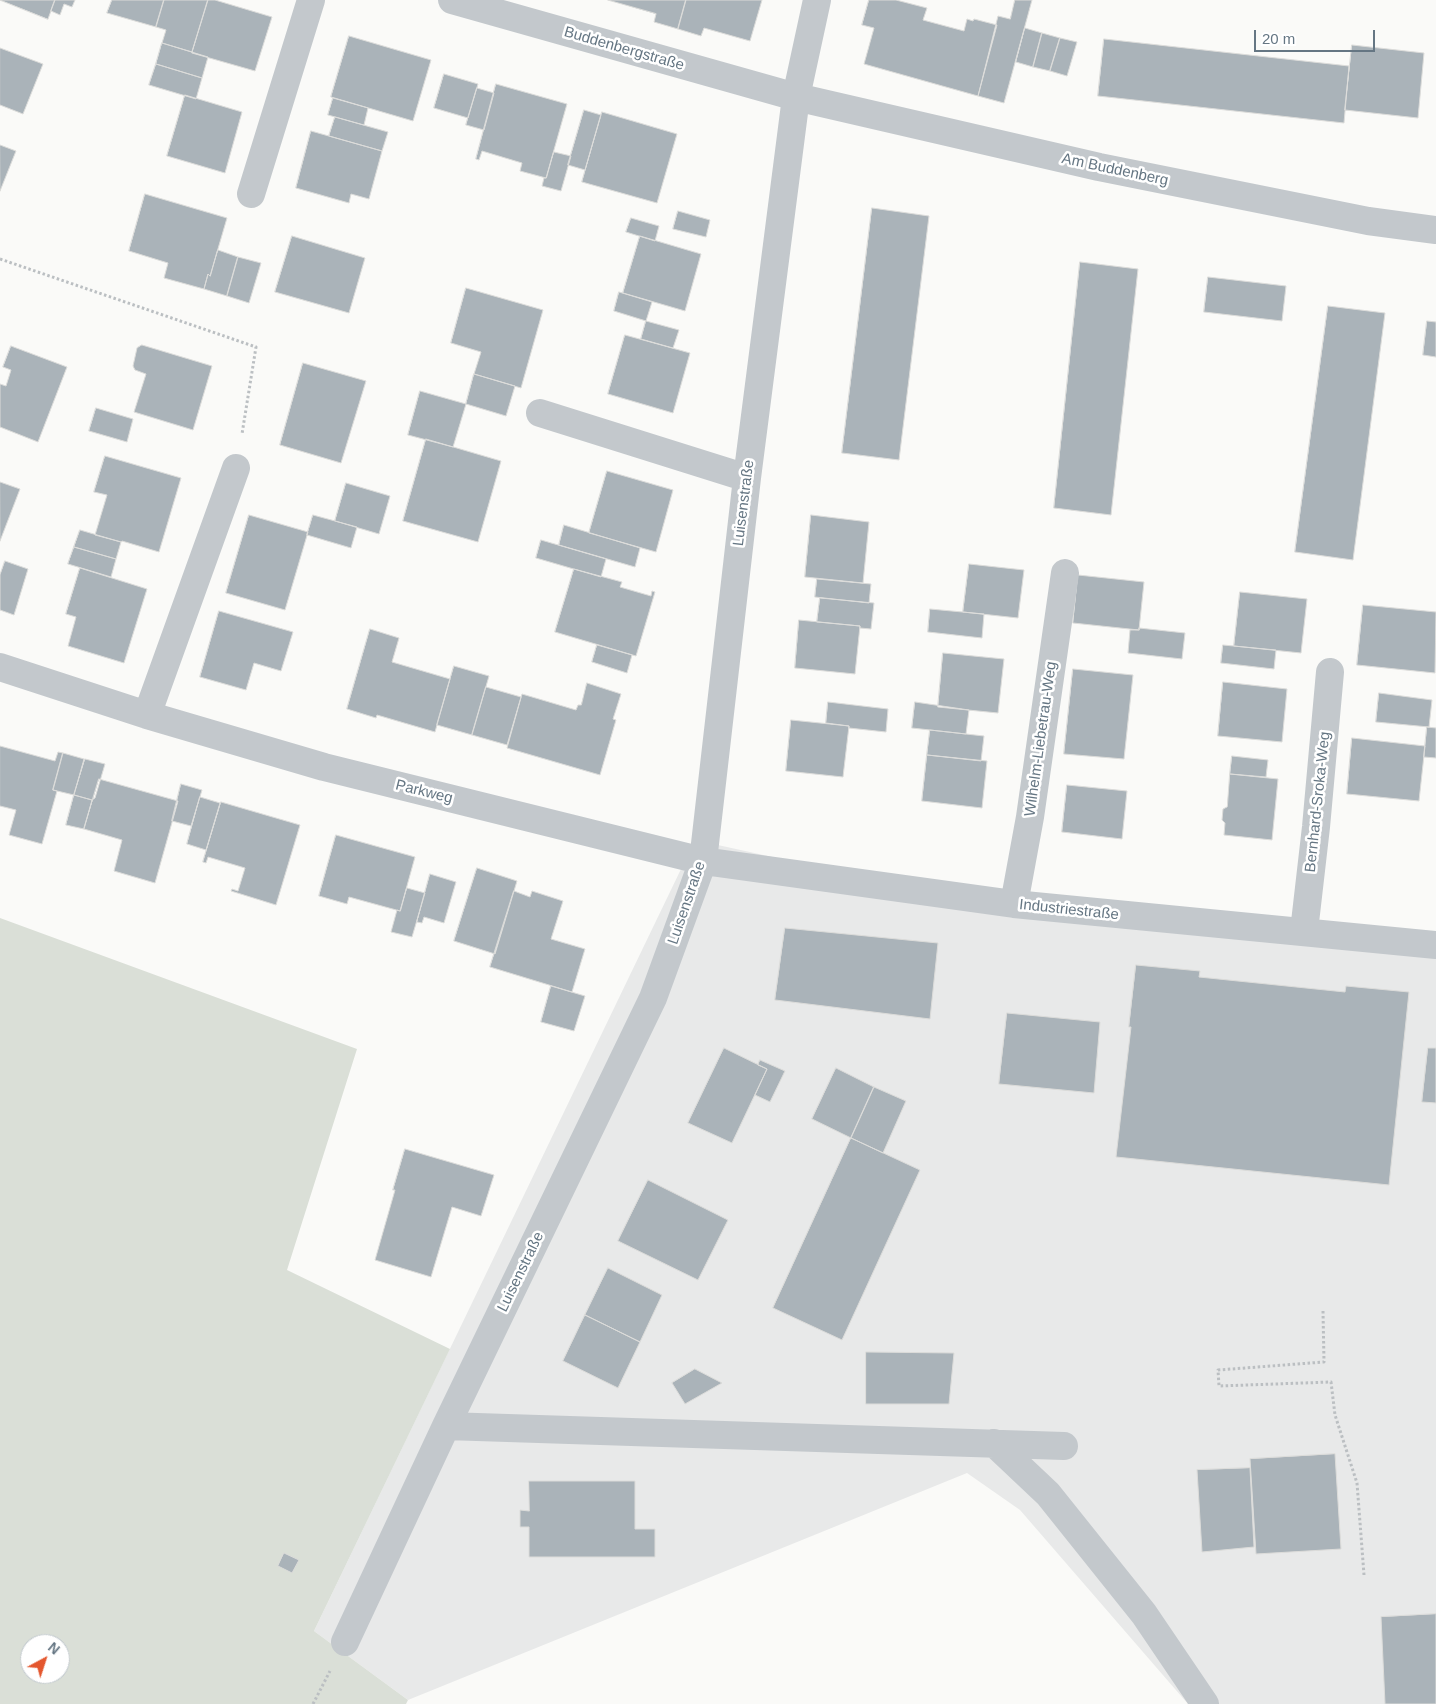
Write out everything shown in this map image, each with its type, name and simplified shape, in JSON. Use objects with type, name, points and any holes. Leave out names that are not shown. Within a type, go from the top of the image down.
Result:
[{"type":"street","points":[[251,194],[311,0]]},
{"type":"street","name":"Buddenbergstraße","points":[[452,0],[796,97]]},
{"type":"street","name":"Luisenstraße","points":[[345,1642],[446,1426],[653,998],[703,861],[747,478],[796,97],[817,0]]},
{"type":"street","name":"Am Buddenberg","points":[[796,97],[1100,167],[1368,221],[1436,230]]},
{"type":"street","points":[[540,413],[747,478]]},
{"type":"street","points":[[147,715],[236,468]]},
{"type":"street","name":"Wilhelm-Liebetrau-Weg","points":[[1014,904],[1030,817],[1065,573]]},
{"type":"street","name":"Parkweg","points":[[0,667],[147,715],[324,767],[703,861]]},
{"type":"street","name":"Bernhard-Sroka-Weg","points":[[1304,931],[1316,827],[1330,672]]},
{"type":"street","name":"Industriestraße","points":[[703,861],[1014,904],[1436,944]]},
{"type":"street","points":[[446,1426],[1064,1446]]},
{"type":"street","points":[[994,1443],[1048,1494],[1144,1614],[1205,1704]]},
{"type":"path","points":[[0,259],[256,347],[236,468]]},
{"type":"path","points":[[1323,1311],[1324,1362],[1218,1370],[1219,1386],[1330,1382],[1334,1415],[1357,1483],[1364,1575]]},
{"type":"shaded area","points":[[695,840],[850,874],[1436,949],[1436,1704],[1188,1704],[1020,1510],[967,1473],[408,1700],[314,1631]]},
{"type":"shaded area","points":[[0,918],[357,1049],[287,1270],[450,1349],[314,1631],[408,1700],[406,1704],[0,1704]]},
{"type":"building","points":[[0,0],[55,0],[48,19]]},
{"type":"building","points":[[55,0],[75,0],[72,7],[64,4],[60,15],[51,11]]},
{"type":"building","points":[[112,0],[164,0],[156,27],[107,13]]},
{"type":"building","points":[[164,0],[208,0],[192,52],[162,43],[166,30],[156,27]]},
{"type":"building","points":[[208,0],[215,0],[272,17],[255,71],[192,53]]},
{"type":"building","points":[[608,0],[686,0],[678,29],[654,22],[656,14]]},
{"type":"building","points":[[686,0],[762,0],[750,41],[704,28],[701,36],[678,29]]},
{"type":"building","points":[[869,0],[896,0],[927,8],[923,20],[964,31],[967,19],[997,25],[978,96],[864,64],[874,28],[862,25]]},
{"type":"building","points":[[1015,0],[1032,0],[1004,103],[978,96],[998,16],[1010,19]]},
{"type":"building","points":[[1025,28],[1042,33],[1033,67],[1016,62]]},
{"type":"building","points":[[1042,33],[1060,38],[1050,71],[1033,67]]},
{"type":"building","points":[[349,36],[431,60],[413,121],[331,97]]},
{"type":"building","points":[[1060,38],[1077,42],[1067,76],[1050,71]]},
{"type":"building","points":[[1104,39],[1349,66],[1344,123],[1098,96]]},
{"type":"building","points":[[162,43],[208,57],[202,78],[156,64]]},
{"type":"building","points":[[1352,45],[1424,53],[1418,118],[1345,110]]},
{"type":"building","points":[[0,48],[43,64],[23,114],[0,105]]},
{"type":"building","points":[[156,64],[202,78],[196,99],[149,85]]},
{"type":"building","points":[[444,74],[478,84],[468,118],[434,108]]},
{"type":"building","points":[[496,84],[567,104],[546,178],[520,171],[522,163],[482,151],[479,160],[476,159]]},
{"type":"building","points":[[477,88],[494,93],[484,130],[466,125]]},
{"type":"building","points":[[185,95],[242,112],[225,173],[167,156]]},
{"type":"building","points":[[333,98],[368,108],[364,125],[328,115]]},
{"type":"building","points":[[584,110],[601,115],[585,170],[568,165]]},
{"type":"building","points":[[602,112],[677,134],[657,203],[582,182]]},
{"type":"building","points":[[335,117],[388,132],[382,151],[329,136]]},
{"type":"building","points":[[311,131],[382,151],[369,199],[351,194],[349,203],[296,188]]},
{"type":"building","points":[[0,145],[16,151],[0,191]]},
{"type":"building","points":[[554,152],[571,156],[561,191],[542,186]]},
{"type":"building","points":[[145,194],[227,218],[210,276],[208,274],[204,289],[164,278],[168,263],[129,251]]},
{"type":"building","points":[[872,208],[929,216],[899,460],[842,453]]},
{"type":"building","points":[[678,211],[710,220],[706,237],[673,229]]},
{"type":"building","points":[[631,218],[659,226],[655,241],[626,232]]},
{"type":"building","points":[[292,236],[365,258],[349,313],[275,292]]},
{"type":"building","points":[[640,236],[701,254],[685,311],[623,293]]},
{"type":"building","points":[[218,250],[238,257],[227,296],[204,289]]},
{"type":"building","points":[[238,257],[261,263],[249,303],[227,296]]},
{"type":"building","points":[[1080,262],[1138,269],[1111,515],[1054,508]]},
{"type":"building","points":[[1208,277],[1286,286],[1282,321],[1204,312]]},
{"type":"building","points":[[466,288],[543,310],[521,388],[474,374],[481,352],[451,343]]},
{"type":"building","points":[[619,292],[652,302],[646,321],[614,311]]},
{"type":"building","points":[[1328,306],[1385,313],[1353,560],[1295,552]]},
{"type":"building","points":[[646,321],[679,330],[673,348],[641,339]]},
{"type":"building","points":[[1427,321],[1436,322],[1436,357],[1423,355]]},
{"type":"building","points":[[625,335],[690,353],[673,413],[608,394]]},
{"type":"building","points":[[142,345],[212,366],[193,430],[134,412],[146,374],[135,370],[133,366],[137,348]]},
{"type":"building","points":[[11,346],[67,367],[38,442],[0,427],[0,384],[6,386],[11,370],[3,367]]},
{"type":"building","points":[[303,363],[366,381],[341,463],[280,445]]},
{"type":"building","points":[[474,374],[515,386],[506,416],[466,404]]},
{"type":"building","points":[[420,391],[466,404],[453,447],[408,435]]},
{"type":"building","points":[[96,408],[133,419],[127,442],[89,431]]},
{"type":"building","points":[[426,439],[501,461],[478,542],[403,521]]},
{"type":"building","points":[[105,456],[181,478],[159,552],[95,535],[107,495],[94,492]]},
{"type":"building","points":[[607,471],[673,490],[656,552],[589,533]]},
{"type":"building","points":[[0,482],[20,489],[0,541]]},
{"type":"building","points":[[346,483],[390,496],[379,534],[335,521]]},
{"type":"building","points":[[249,515],[308,532],[285,610],[226,593]]},
{"type":"building","points":[[313,515],[357,527],[351,548],[307,535]]},
{"type":"building","points":[[811,515],[869,522],[863,583],[805,577]]},
{"type":"building","points":[[564,525],[640,548],[635,567],[559,545]]},
{"type":"building","points":[[80,530],[121,542],[116,559],[74,547]]},
{"type":"building","points":[[541,540],[606,559],[601,577],[536,558]]},
{"type":"building","points":[[74,547],[116,559],[111,577],[68,564]]},
{"type":"building","points":[[5,561],[28,569],[14,615],[0,610],[0,575]]},
{"type":"building","points":[[969,564],[1024,570],[1018,618],[963,612]]},
{"type":"building","points":[[80,568],[147,589],[124,663],[68,646],[76,617],[66,614]]},
{"type":"building","points":[[574,569],[622,582],[620,587],[651,596],[652,591],[655,592],[636,656],[555,632]]},
{"type":"building","points":[[1078,575],[1144,582],[1139,630],[1073,623]]},
{"type":"building","points":[[817,579],[871,584],[869,603],[815,597]]},
{"type":"building","points":[[1240,592],[1307,599],[1301,653],[1234,646]]},
{"type":"building","points":[[820,598],[874,603],[871,629],[860,628],[860,626],[817,622]]},
{"type":"building","points":[[1363,605],[1436,612],[1435,673],[1357,665]]},
{"type":"building","points":[[930,609],[984,614],[982,638],[928,632]]},
{"type":"building","points":[[219,611],[293,632],[281,671],[254,663],[246,690],[200,677]]},
{"type":"building","points":[[799,620],[860,626],[855,674],[795,668]]},
{"type":"building","points":[[1139,628],[1185,633],[1182,659],[1128,653],[1130,630],[1139,630]]},
{"type":"building","points":[[370,629],[399,638],[392,662],[450,679],[435,732],[377,715],[376,718],[347,709]]},
{"type":"building","points":[[597,645],[632,655],[627,673],[592,662]]},
{"type":"building","points":[[1223,645],[1276,650],[1274,669],[1221,663]]},
{"type":"building","points":[[943,653],[1004,659],[998,713],[938,707]]},
{"type":"building","points":[[454,666],[489,676],[472,735],[437,725]]},
{"type":"building","points":[[1073,669],[1133,675],[1124,759],[1064,754]]},
{"type":"building","points":[[1223,682],[1287,689],[1282,742],[1218,736]]},
{"type":"building","points":[[587,683],[621,694],[613,719],[616,720],[600,775],[507,748],[522,694],[576,710],[578,705],[581,705]]},
{"type":"building","points":[[486,687],[521,697],[507,745],[472,735]]},
{"type":"building","points":[[1379,693],[1432,700],[1429,727],[1376,722]]},
{"type":"building","points":[[828,702],[888,709],[886,732],[849,728],[849,726],[826,723]]},
{"type":"building","points":[[915,702],[969,710],[966,734],[912,728]]},
{"type":"building","points":[[791,720],[849,726],[843,777],[786,771]]},
{"type":"building","points":[[1427,727],[1436,728],[1436,758],[1424,757]]},
{"type":"building","points":[[930,730],[984,736],[981,761],[927,755]]},
{"type":"building","points":[[1352,738],[1425,746],[1419,801],[1347,794]]},
{"type":"building","points":[[0,746],[55,761],[58,752],[63,753],[53,790],[57,791],[42,844],[9,835],[16,810],[0,806]]},
{"type":"building","points":[[63,753],[84,759],[74,795],[53,790]]},
{"type":"building","points":[[927,755],[987,761],[982,808],[922,801]]},
{"type":"building","points":[[1232,756],[1268,760],[1266,777],[1230,774]]},
{"type":"building","points":[[85,759],[105,764],[95,798],[92,800],[74,795]]},
{"type":"building","points":[[1230,774],[1278,779],[1272,840],[1224,835],[1223,809],[1227,807]]},
{"type":"building","points":[[99,779],[178,801],[155,883],[114,871],[122,840],[84,829]]},
{"type":"building","points":[[181,784],[202,790],[191,826],[172,821]]},
{"type":"building","points":[[1067,785],[1127,791],[1122,839],[1062,832]]},
{"type":"building","points":[[74,795],[92,800],[84,829],[66,825]]},
{"type":"building","points":[[200,797],[220,803],[206,850],[187,844]]},
{"type":"building","points":[[221,802],[300,825],[276,905],[231,891],[232,889],[238,891],[245,868],[208,857],[206,863],[203,862]]},
{"type":"building","points":[[336,835],[415,857],[400,911],[349,897],[347,904],[319,896]]},
{"type":"building","points":[[477,868],[517,881],[495,954],[454,941]]},
{"type":"building","points":[[430,874],[456,882],[444,923],[424,917],[422,923],[417,922]]},
{"type":"building","points":[[407,888],[425,893],[412,937],[391,932],[397,910],[400,911]]},
{"type":"building","points":[[514,891],[530,897],[532,891],[563,901],[551,939],[585,949],[572,992],[490,967]]},
{"type":"building","points":[[785,928],[938,943],[930,1019],[775,1000]]},
{"type":"building","points":[[1136,965],[1200,971],[1199,977],[1345,992],[1346,986],[1409,992],[1389,1185],[1116,1157]]},
{"type":"building","points":[[551,986],[585,996],[574,1031],[541,1022]]},
{"type":"building","points":[[1007,1013],[1100,1022],[1094,1093],[999,1084]]},
{"type":"building","points":[[724,1048],[767,1069],[732,1143],[688,1123]]},
{"type":"building","points":[[1428,1048],[1436,1048],[1436,1103],[1422,1102]]},
{"type":"building","points":[[760,1060],[785,1071],[770,1102],[755,1095],[767,1069],[758,1065]]},
{"type":"building","points":[[836,1068],[874,1087],[851,1138],[812,1119]]},
{"type":"building","points":[[874,1087],[906,1101],[883,1153],[851,1138]]},
{"type":"building","points":[[851,1138],[920,1170],[842,1340],[773,1308]]},
{"type":"building","points":[[405,1149],[494,1175],[481,1216],[452,1207],[431,1277],[375,1260]]},
{"type":"building","points":[[648,1180],[728,1220],[698,1280],[618,1241]]},
{"type":"building","points":[[608,1268],[662,1295],[640,1342],[585,1315]]},
{"type":"building","points":[[585,1315],[640,1342],[618,1388],[563,1361]]},
{"type":"building","points":[[866,1352],[954,1353],[949,1404],[866,1404]]},
{"type":"building","points":[[695,1369],[722,1383],[685,1404],[672,1383]]},
{"type":"building","points":[[1335,1454],[1341,1549],[1256,1554],[1250,1459]]},
{"type":"building","points":[[1250,1468],[1254,1547],[1202,1552],[1197,1470]]},
{"type":"building","points":[[529,1481],[635,1481],[635,1529],[655,1529],[655,1557],[529,1557],[529,1527],[520,1527],[520,1510],[529,1511]]},
{"type":"building","points":[[284,1553],[299,1560],[292,1573],[278,1566]]},
{"type":"building","points":[[1436,1614],[1436,1704],[1385,1704],[1381,1617]]}]
